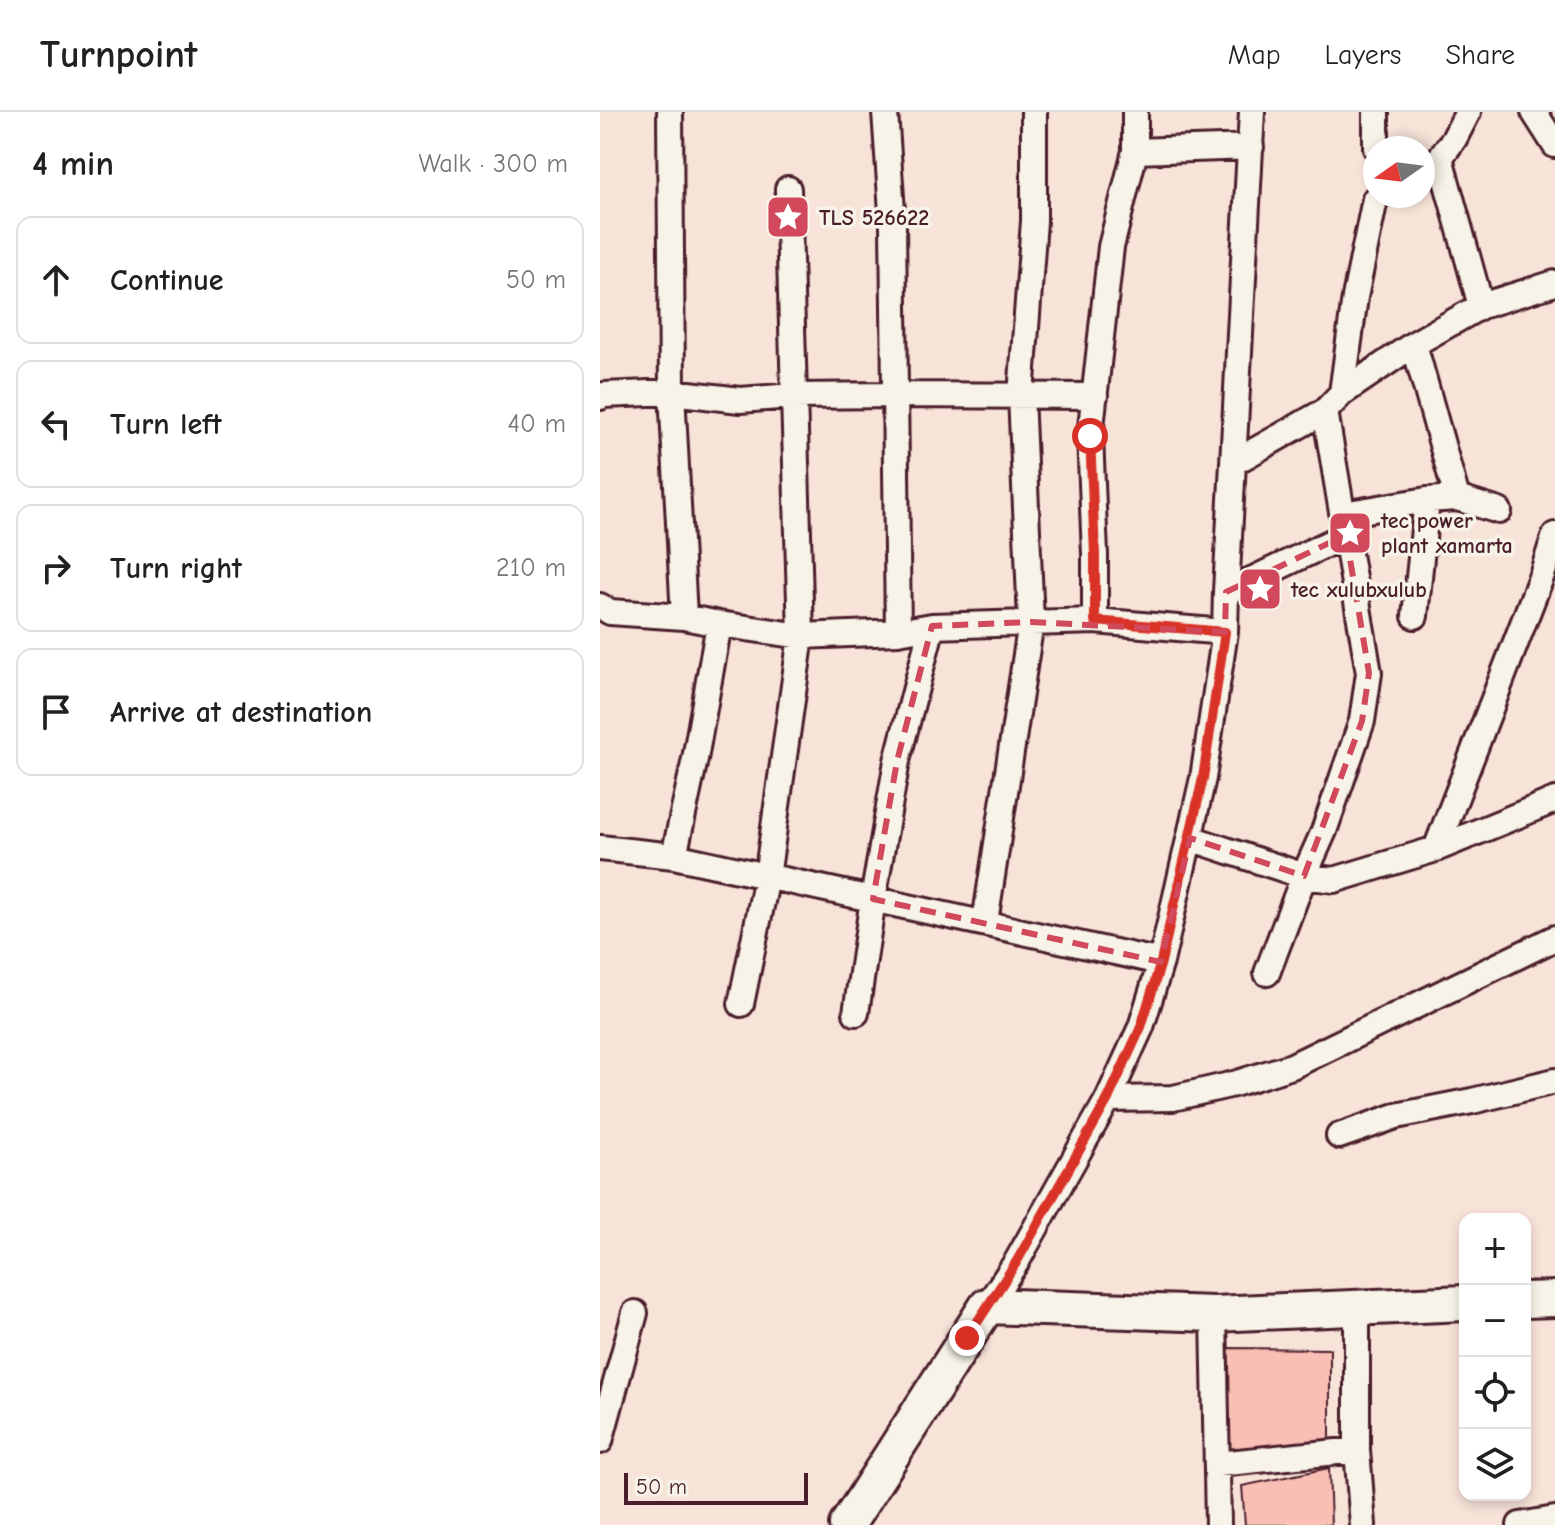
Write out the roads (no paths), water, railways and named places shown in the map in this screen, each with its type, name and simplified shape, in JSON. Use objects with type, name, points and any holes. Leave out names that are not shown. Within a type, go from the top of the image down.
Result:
[{"type":"main road","points":[[1531,1300],[1555,1299]]},
{"type":"main road","points":[[847,1525],[987,1306],[1214,1314],[1459,1303]]},
{"type":"street","points":[[670,112],[672,392],[684,617]]},
{"type":"street","points":[[885,112],[893,226],[898,632]]},
{"type":"street","points":[[985,922],[1031,622],[1021,395],[1034,221],[1034,112]]},
{"type":"street","points":[[1095,621],[1090,436],[1111,247],[1135,151],[1135,112]]},
{"type":"street","points":[[987,1306],[1017,1261],[1108,1099],[1141,1027],[1161,962],[1190,838],[1203,778],[1225,632],[1252,112]]},
{"type":"street","points":[[1376,112],[1376,136]]},
{"type":"street","points":[[1435,160],[1454,139],[1468,112]]},
{"type":"street","points":[[1534,112],[1555,145]]},
{"type":"street","points":[[1135,151],[1251,147]]},
{"type":"street","points":[[1435,175],[1481,306]]},
{"type":"street","points":[[741,1004],[767,877],[801,636],[788,189]]},
{"type":"street","points":[[1342,393],[1355,297],[1375,208]]},
{"type":"street","points":[[1233,463],[1325,411],[1342,393],[1414,344],[1481,306],[1555,283]]},
{"type":"street","points":[[1414,344],[1457,498]]},
{"type":"street","points":[[600,397],[672,392],[740,400],[793,396],[1095,396]]},
{"type":"street","points":[[1267,973],[1324,831],[1362,721],[1369,673],[1325,411]]},
{"type":"street","points":[[1226,592],[1345,525],[1427,500],[1457,498],[1499,511]]},
{"type":"street","points":[[1415,616],[1427,500]]},
{"type":"street","points":[[1436,849],[1549,572],[1555,535]]},
{"type":"street","points":[[600,606],[610,612],[684,617],[801,636],[898,632],[932,626],[1095,621],[1225,632]]},
{"type":"street","points":[[674,856],[719,624]]},
{"type":"street","points":[[856,1013],[897,761],[932,626]]},
{"type":"street","points":[[1190,838],[1304,876],[1337,880],[1436,849],[1555,800]]},
{"type":"street","points":[[600,848],[674,856],[1161,962]]},
{"type":"street","points":[[1108,1099],[1173,1098],[1292,1066],[1555,938]]},
{"type":"street","points":[[1339,1136],[1396,1116],[1555,1081]]},
{"type":"street","points":[[1357,1307],[1357,1450],[1363,1525]]},
{"type":"street","points":[[600,1441],[635,1313]]},
{"type":"street","points":[[1214,1314],[1218,1525]]},
{"type":"street","points":[[1218,1464],[1357,1450]]},
{"type":"street","points":[[1520,1525],[1555,1519]]},
{"type":"place","name":"TLS 526622","points":[[788,217]]},
{"type":"place","name":"tec power plant xamarta","points":[[1350,533]]},
{"type":"place","name":"tec xulubxulub","points":[[1260,589]]}]
